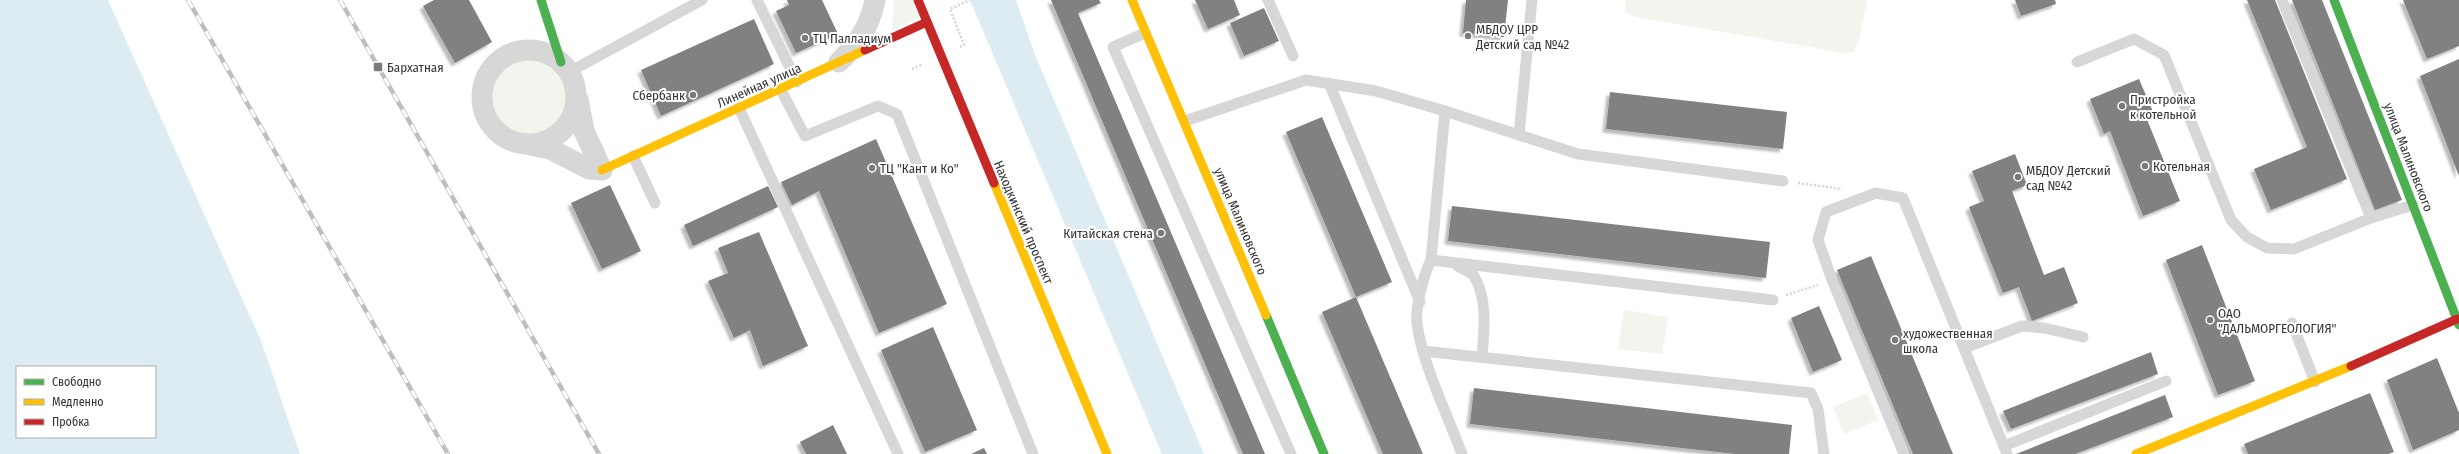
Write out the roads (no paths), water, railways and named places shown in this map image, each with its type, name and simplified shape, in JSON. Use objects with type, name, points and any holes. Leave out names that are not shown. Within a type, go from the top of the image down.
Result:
[{"type":"street","points":[[541,0],[576,93],[584,131],[602,170],[589,169],[550,149],[511,142],[496,132],[486,120],[481,101],[484,81],[495,64],[510,53],[528,49],[545,52],[565,67]]},
{"type":"street","points":[[837,64],[857,44],[868,25],[875,0]]},
{"type":"street","name":"Находкинский проспект","points":[[918,0],[1107,454]]},
{"type":"street","name":"улица Малиновского","points":[[1132,0],[1186,121],[1324,454]]},
{"type":"street","name":"улица Малиновского","points":[[2334,0],[2458,322]]},
{"type":"street","name":"Линейная улица","points":[[602,170],[781,90],[927,22]]},
{"type":"street","points":[[529,145],[548,141],[564,130],[574,113],[576,93]]},
{"type":"street","points":[[2136,454],[2315,382],[2458,322]]},
{"type":"lane","points":[[565,67],[702,0]]},
{"type":"lane","points":[[757,0],[797,82]]},
{"type":"lane","points":[[1268,0],[1293,56]]},
{"type":"lane","points":[[1519,135],[1532,0]]},
{"type":"lane","points":[[2282,0],[2371,218]]},
{"type":"lane","points":[[1146,33],[1113,47],[1291,454]]},
{"type":"lane","points":[[2077,62],[2134,39],[2164,55],[2231,220],[2247,237],[2267,248],[2294,249],[2371,218],[2413,205]]},
{"type":"lane","points":[[1186,121],[1306,80],[1376,91],[1445,111],[1578,154],[1783,181]]},
{"type":"lane","points":[[1329,83],[1420,303]]},
{"type":"lane","points":[[781,90],[805,136],[878,106],[897,114],[1033,454]]},
{"type":"lane","points":[[739,108],[898,454]]},
{"type":"lane","points":[[1445,111],[1431,260],[1425,272],[1417,322],[1423,351],[1462,454]]},
{"type":"lane","points":[[633,156],[654,203]]},
{"type":"lane","points":[[1904,454],[1832,280],[1818,240],[1826,212],[1876,193],[1903,198],[2005,450],[2166,381]]},
{"type":"lane","points":[[1431,260],[1454,264],[1772,300]]},
{"type":"lane","points":[[1454,264],[1473,275],[1480,296],[1484,326],[1482,357]]},
{"type":"lane","points":[[2292,322],[2315,382]]},
{"type":"lane","points":[[1964,348],[2022,326],[2044,328],[2084,337]]},
{"type":"lane","points":[[1423,351],[1811,393],[1818,409],[1824,454]]},
{"type":"railway","points":[[188,0],[448,454]]},
{"type":"railway","points":[[340,0],[599,454]]},
{"type":"place","name":"МБДОУ ЦРР Детский сад №42","points":[[1468,36]]},
{"type":"place","name":"ТЦ Палладиум","points":[[805,38]]},
{"type":"place","name":"Бархатная","points":[[378,67]]},
{"type":"place","name":"Сбербанк","points":[[693,95]]},
{"type":"place","name":"Пристройка к котельной","points":[[2122,106]]},
{"type":"place","name":"Котельная","points":[[2145,166]]},
{"type":"place","name":"ТЦ \"Кант и Ко\"","points":[[872,168]]},
{"type":"place","name":"МБДОУ Детский сад №42","points":[[2018,177]]},
{"type":"place","name":"Китайская стена","points":[[1161,233]]},
{"type":"place","name":"ОАО \"ДАЛЬМОРГЕОЛОГИЯ\"","points":[[2210,320]]},
{"type":"place","name":"художественная школа","points":[[1895,340]]}]
